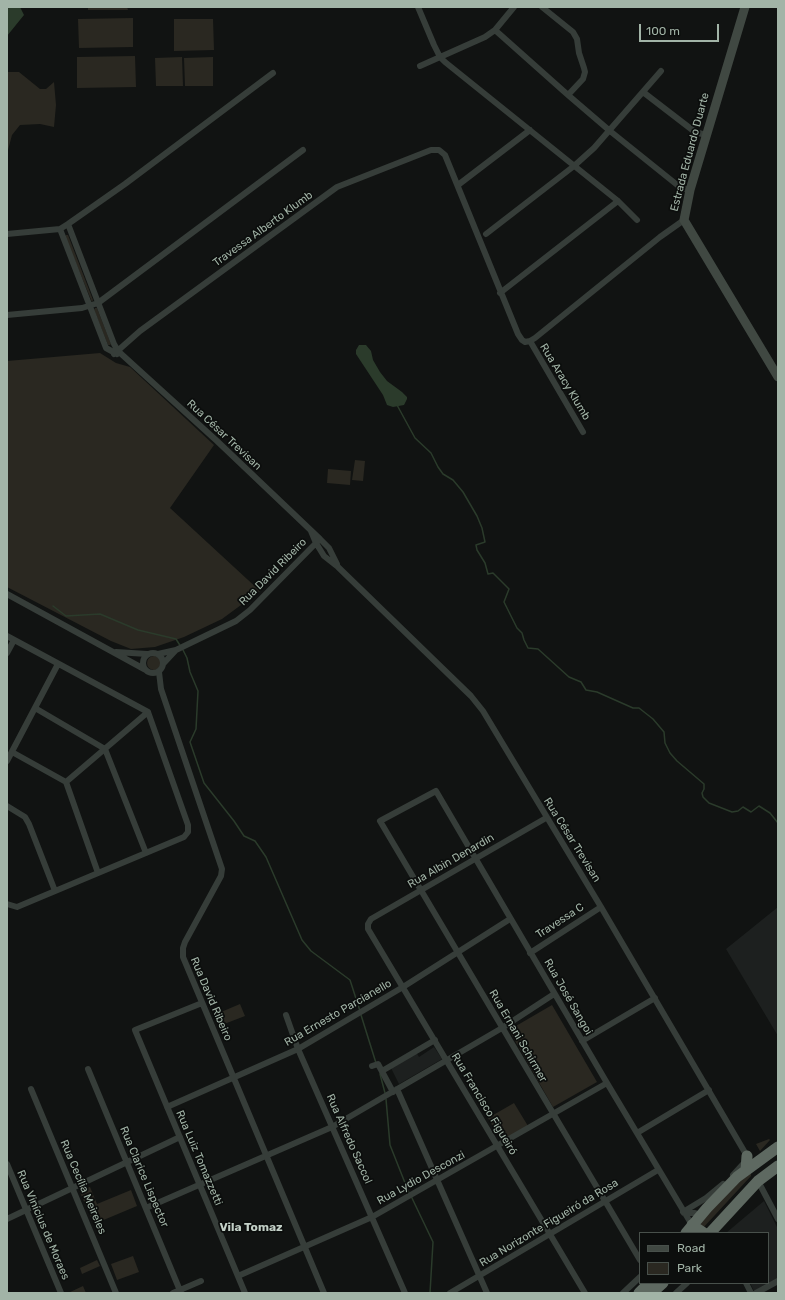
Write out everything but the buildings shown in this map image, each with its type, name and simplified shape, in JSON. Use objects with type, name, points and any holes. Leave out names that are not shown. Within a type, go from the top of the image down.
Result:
[{"type":"highway","points":[[711,1232],[754,1171],[778,1147]]},
{"type":"highway","points":[[700,1232],[689,1229],[737,1177],[754,1171],[778,1166]]},
{"type":"highway","points":[[639,1293],[648,1284]]},
{"type":"highway","points":[[652,1293],[662,1284]]},
{"type":"street","points":[[418,7],[440,57],[618,201],[637,220]]},
{"type":"street","points":[[420,66],[485,37],[495,30],[514,7]]},
{"type":"street","points":[[542,7],[573,32],[577,39],[579,53],[585,72],[583,79],[568,95]]},
{"type":"street","name":"Estrada Eduardo Duarte","points":[[745,7],[690,190],[684,220],[778,377]]},
{"type":"street","points":[[495,30],[610,131],[681,188],[690,190]]},
{"type":"street","points":[[486,234],[574,166],[594,148],[661,71]]},
{"type":"street","points":[[7,234],[60,229],[125,184],[273,73]]},
{"type":"street","points":[[643,92],[695,132],[706,135]]},
{"type":"street","points":[[458,185],[530,130]]},
{"type":"street","points":[[7,315],[90,307],[98,303],[303,150]]},
{"type":"street","name":"Travessa Alberto Klumb","points":[[118,353],[140,331],[337,187],[431,150],[439,150]]},
{"type":"street","name":"Rua Aracy Klumb","points":[[439,150],[445,155],[458,185],[500,293],[518,334],[522,340],[525,342],[530,342],[583,432]]},
{"type":"street","points":[[500,293],[618,201]]},
{"type":"street","points":[[530,342],[648,246],[684,220]]},
{"type":"street","points":[[68,224],[118,353]]},
{"type":"street","points":[[60,229],[106,348],[118,353]]},
{"type":"street","name":"Rua César Trevisan","points":[[118,353],[217,441],[311,531],[318,541],[322,553],[475,701],[601,907],[709,1090],[754,1171],[778,1219]]},
{"type":"street","name":"Rua David Ribeiro","points":[[158,654],[176,650],[236,621],[250,610],[318,541]]},
{"type":"street","points":[[7,594],[151,673],[159,672],[163,664],[163,660],[158,654],[115,652]]},
{"type":"street","points":[[7,636],[148,712],[188,825],[188,832],[184,837],[17,907],[10,905]]},
{"type":"street","points":[[7,653],[14,640]]},
{"type":"street","name":"Rua David Ribeiro","points":[[163,664],[176,650]]},
{"type":"street","points":[[144,669],[142,660],[147,654]]},
{"type":"street","points":[[7,761],[58,664]]},
{"type":"street","name":"Rua David Ribeiro","points":[[159,672],[161,689],[222,869],[221,876],[185,942],[183,957],[324,1293]]},
{"type":"street","name":"Rua David Ribeiro","points":[[151,673],[161,689]]},
{"type":"street","points":[[35,708],[106,749],[146,853]]},
{"type":"street","points":[[66,782],[148,712]]},
{"type":"street","points":[[12,752],[66,782],[98,873]]},
{"type":"street","name":"Rua Ernani Schirmer","points":[[436,791],[380,821],[639,1258]]},
{"type":"street","name":"Rua José Sangoi","points":[[436,791],[554,994],[684,1212],[689,1229]]},
{"type":"street","points":[[7,806],[25,817],[29,824],[55,891]]},
{"type":"street","name":"Rua Albin Denardin","points":[[368,924],[370,919],[546,818]]},
{"type":"street","name":"Travessa C","points":[[530,953],[601,907]]},
{"type":"street","name":"Rua Ernesto Parcianello","points":[[167,1107],[298,1049],[403,987],[510,919]]},
{"type":"street","name":"Rua Francisco Figueiró","points":[[368,924],[368,929],[585,1293]]},
{"type":"street","points":[[146,1208],[332,1127],[502,1028],[554,994]]},
{"type":"street","points":[[582,1041],[655,998]]},
{"type":"street","name":"Rua Luiz Tomazzetti","points":[[202,1003],[135,1030],[245,1293]]},
{"type":"street","name":"Rua Alfredo Saccol","points":[[286,1014],[298,1049],[405,1293]]},
{"type":"street","points":[[382,1071],[435,1040]]},
{"type":"street","points":[[372,1066],[378,1064],[395,1091],[487,1293]]},
{"type":"street","name":"Rua Clarice Lispector","points":[[88,1069],[181,1292]]},
{"type":"street","name":"Rua Lydio Desconzi","points":[[238,1276],[372,1217],[607,1083]]},
{"type":"street","name":"Rua Cecília Meireles","points":[[31,1089],[116,1293]]},
{"type":"street","points":[[637,1133],[709,1090]]},
{"type":"street","points":[[7,1219],[180,1137]]},
{"type":"street","points":[[684,1212],[724,1184],[744,1163],[754,1171]]},
{"type":"street","name":"Rua Vinícius de Moraes","points":[[7,1164],[61,1293]]},
{"type":"street","name":"Rua Norizonte Figueiró da Rosa","points":[[450,1293],[658,1170]]},
{"type":"street","points":[[684,1212],[701,1215]]},
{"type":"street","points":[[720,1220],[721,1232]]},
{"type":"street","points":[[623,1293],[639,1278]]},
{"type":"street","points":[[174,1293],[181,1292],[201,1281]]},
{"type":"street","points":[[756,1293],[778,1281]]},
{"type":"street","points":[[678,1292],[686,1284]]},
{"type":"street","points":[[746,1284],[751,1293]]},
{"type":"shaded area","points":[[7,7],[20,7],[24,15],[7,36]]},
{"type":"shaded area","points":[[359,345],[366,345],[371,351],[373,360],[380,372],[387,381],[407,397],[404,405],[393,407],[387,405],[383,395],[356,354],[356,350]]},
{"type":"shaded area","points":[[778,907],[778,1036],[726,949]]},
{"type":"shaded area","points":[[434,1047],[442,1059],[399,1084],[391,1068],[416,1052],[419,1057]]},
{"type":"shaded area","points":[[764,1201],[778,1229],[778,1278],[769,1283],[769,1232],[727,1232]]},
{"type":"shaded area","points":[[750,1284],[767,1284],[754,1291]]},
{"type":"green space","points":[[88,7],[127,7],[128,10],[88,10]]},
{"type":"green space","points":[[133,18],[133,47],[79,48],[78,19]]},
{"type":"green space","points":[[174,19],[213,19],[214,50],[174,51]]},
{"type":"green space","points":[[135,56],[136,87],[77,88],[77,57]]},
{"type":"green space","points":[[182,57],[183,86],[156,86],[155,58]]},
{"type":"green space","points":[[213,57],[213,86],[185,86],[184,58]]},
{"type":"green space","points":[[7,72],[19,72],[40,89],[46,89],[54,82],[56,105],[54,127],[40,124],[20,125],[12,135],[7,154]]},
{"type":"green space","points":[[68,235],[93,300],[92,302],[65,237]]},
{"type":"green space","points":[[97,308],[111,344],[110,345],[108,345],[94,310]]},
{"type":"green space","points":[[100,353],[116,363],[130,367],[214,445],[170,508],[260,591],[222,619],[184,637],[155,647],[131,649],[111,641],[7,587],[7,361]]},
{"type":"green space","points":[[355,460],[365,461],[363,481],[352,480]]},
{"type":"green space","points":[[328,469],[351,471],[350,485],[327,483]]},
{"type":"green space","points":[[154,656],[159,658],[161,663],[159,668],[154,670],[149,668],[147,663],[149,658]]},
{"type":"green space","points":[[240,1004],[245,1016],[219,1026],[214,1015]]},
{"type":"green space","points":[[552,1005],[597,1082],[553,1107],[509,1030]]},
{"type":"green space","points":[[514,1103],[528,1126],[502,1142],[488,1118]]},
{"type":"green space","points":[[769,1139],[770,1140],[760,1151],[756,1144]]},
{"type":"green space","points":[[750,1172],[751,1176],[703,1228],[700,1227],[701,1222],[717,1203]]},
{"type":"green space","points":[[90,1187],[97,1204],[131,1190],[137,1206],[94,1224],[79,1190]]},
{"type":"green space","points":[[133,1256],[139,1272],[117,1280],[111,1264]]},
{"type":"green space","points":[[97,1260],[100,1266],[82,1274],[80,1268]]},
{"type":"green space","points":[[83,1286],[86,1293],[68,1293]]},
{"type":"waterway","points":[[397,405],[415,438],[431,453],[443,474],[453,480],[463,492],[477,516],[482,528],[485,542],[476,545],[477,550],[485,563],[488,574],[493,573],[509,589],[504,602],[517,628],[522,633],[528,648],[538,649],[569,677],[581,682],[586,690],[597,692],[633,708],[639,708],[653,719],[664,732],[665,743],[670,753],[704,784],[702,793],[703,797],[709,803],[732,812],[738,811],[743,807],[751,812],[759,806],[770,813],[778,823]]},
{"type":"waterway","points":[[53,606],[66,616],[100,614],[138,630],[176,639],[181,647]]},
{"type":"waterway","points":[[183,650],[198,691],[196,729],[190,742],[204,783],[244,836],[255,841],[266,857],[302,940],[311,951],[350,980],[360,1011]]},
{"type":"waterway","points":[[361,1015],[376,1063]]},
{"type":"waterway","points":[[380,1074],[385,1093]]},
{"type":"waterway","points":[[386,1099],[390,1145],[409,1193]]},
{"type":"waterway","points":[[411,1196],[433,1242],[430,1293]]},
{"type":"district","name":"Vila Tomaz","points":[[251,1228]]}]
